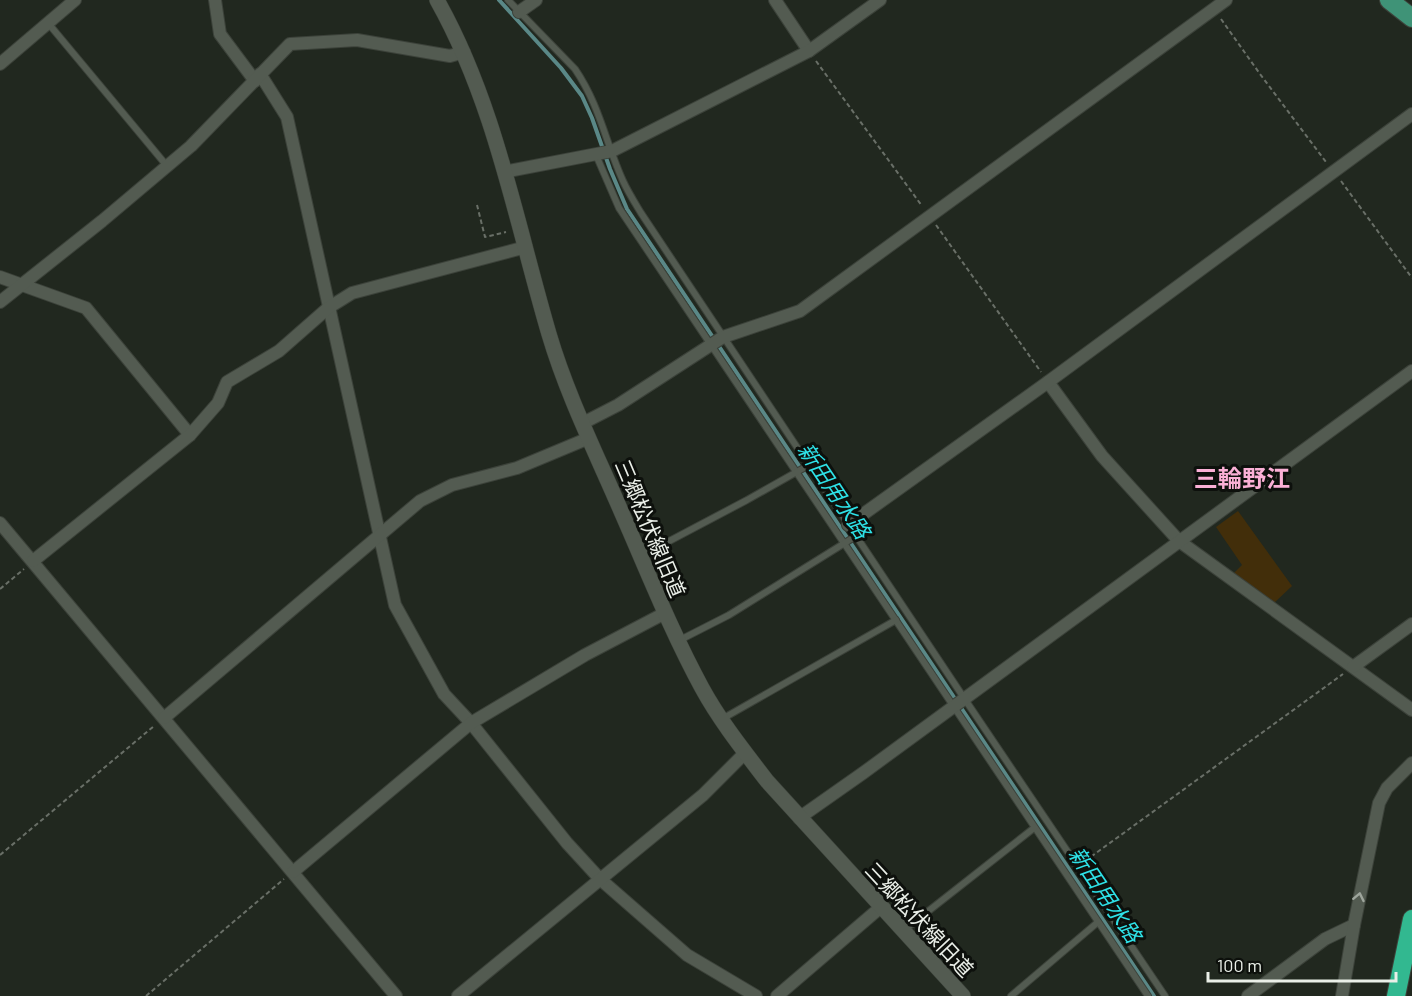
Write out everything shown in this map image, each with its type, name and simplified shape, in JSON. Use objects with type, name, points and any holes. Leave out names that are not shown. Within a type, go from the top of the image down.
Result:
[{"type":"highway","points":[[1396,996],[1412,920]]},
{"type":"main road","points":[[1389,0],[1412,18]]},
{"type":"street","points":[[215,0],[220,34],[287,117],[395,605],[444,694],[471,723],[567,843],[600,879],[687,955],[756,996]]},
{"type":"street","name":"三郷松伏線旧道","points":[[437,0],[464,52],[504,172],[551,342],[589,438],[665,613],[702,690],[745,753],[799,818],[963,996]]},
{"type":"street","points":[[519,12],[536,0]]},
{"type":"street","points":[[775,0],[809,51]]},
{"type":"street","points":[[504,172],[612,151],[809,51],[880,0]]},
{"type":"street","points":[[583,423],[618,405],[723,337],[800,311],[1226,0]]},
{"type":"street","points":[[0,64],[48,23],[68,2]]},
{"type":"street","points":[[0,302],[191,146],[290,44],[357,40],[450,56],[464,52]]},
{"type":"street","points":[[852,530],[1048,382],[1412,114]]},
{"type":"street","points":[[33,561],[190,435],[218,403],[227,382],[279,351],[328,308],[352,293],[526,248]]},
{"type":"street","points":[[0,277],[86,309],[190,435]]},
{"type":"street","points":[[799,818],[1412,371]]},
{"type":"street","points":[[1048,382],[1102,456],[1179,541],[1412,710]]},
{"type":"street","points":[[164,718],[420,501],[452,485],[517,468],[589,438]]},
{"type":"street","points":[[0,523],[396,996]]},
{"type":"street","points":[[293,872],[471,723],[585,655],[665,613]]},
{"type":"street","points":[[1353,668],[1412,624]]},
{"type":"street","points":[[458,996],[703,795],[745,753]]},
{"type":"street","points":[[1342,996],[1379,803],[1387,788],[1412,763]]},
{"type":"street","points":[[777,996],[881,907]]},
{"type":"street","points":[[1248,996],[1325,939],[1354,925]]},
{"type":"lane","points":[[508,0],[575,69],[583,81],[600,114],[628,191],[769,407],[1165,996]]},
{"type":"lane","points":[[48,23],[167,166]]},
{"type":"lane","points":[[596,155],[619,208],[1148,996]]},
{"type":"lane","points":[[757,414],[769,407]]},
{"type":"lane","points":[[641,556],[808,465]]},
{"type":"lane","points":[[678,641],[729,615],[843,544],[852,530]]},
{"type":"lane","points":[[722,720],[897,620]]},
{"type":"lane","points":[[903,931],[1034,828]]},
{"type":"lane","points":[[1011,996],[1098,922]]},
{"type":"path","points":[[1214,9],[1412,278]]},
{"type":"path","points":[[477,205],[485,237],[521,229]]},
{"type":"path","points":[[0,589],[33,561]]},
{"type":"path","points":[[1077,866],[1353,668]]},
{"type":"path","points":[[0,855],[164,718]]},
{"type":"path","points":[[146,996],[293,872]]},
{"type":"shaded area","points":[[1238,511],[1292,586],[1273,604],[1234,573],[1242,565],[1216,527]]},
{"type":"waterway","name":"新田用水路","points":[[499,0],[561,68],[582,96],[627,209],[1154,996]]},
{"type":"district","name":"三輪野江","points":[[1242,477]]}]
